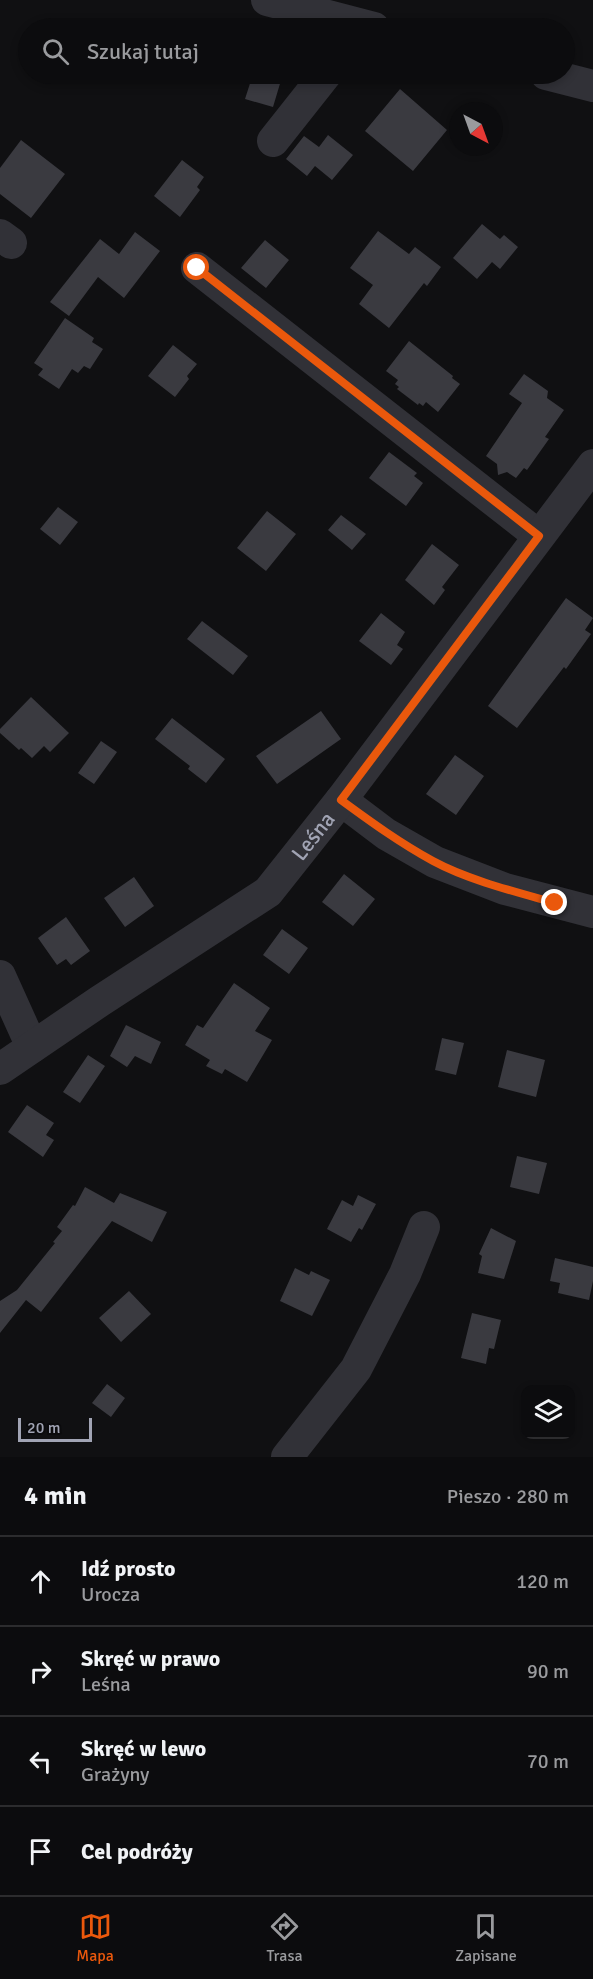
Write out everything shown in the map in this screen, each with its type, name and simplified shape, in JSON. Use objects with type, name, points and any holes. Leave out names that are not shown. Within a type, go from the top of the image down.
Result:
[{"type":"street","points":[[267,0],[330,18]]},
{"type":"street","points":[[575,81],[593,86]]},
{"type":"street","points":[[273,141],[318,84]]},
{"type":"street","points":[[197,268],[539,536]]},
{"type":"street","name":"Leśna","points":[[0,1069],[268,892],[341,800],[593,465]]},
{"type":"street","points":[[341,800],[386,834],[435,862],[505,889],[593,912]]},
{"type":"street","points":[[0,976],[32,1047]]},
{"type":"street","points":[[287,1457],[356,1369],[405,1274],[424,1227]]},
{"type":"building","points":[[250,84],[280,84],[273,107],[245,99]]},
{"type":"building","points":[[400,89],[447,130],[413,171],[365,131]]},
{"type":"building","points":[[328,135],[353,155],[332,180],[315,166],[307,176],[286,159],[304,136],[319,147]]},
{"type":"building","points":[[21,140],[65,174],[31,218],[0,194],[0,168]]},
{"type":"building","points":[[182,160],[204,177],[197,187],[200,190],[180,217],[154,196]]},
{"type":"building","points":[[482,224],[500,239],[504,235],[518,247],[500,269],[492,262],[477,279],[453,258]]},
{"type":"building","points":[[378,231],[409,254],[415,247],[441,267],[427,286],[424,283],[389,328],[359,304],[373,285],[350,268]]},
{"type":"building","points":[[135,232],[160,251],[124,298],[98,277],[69,316],[50,302],[100,239],[119,254]]},
{"type":"building","points":[[265,240],[289,260],[266,288],[241,268]]},
{"type":"building","points":[[65,318],[94,338],[92,342],[103,349],[90,369],[84,366],[78,373],[72,369],[59,389],[38,375],[43,369],[34,363]]},
{"type":"building","points":[[409,341],[460,384],[438,412],[426,402],[423,406],[419,403],[418,405],[397,389],[399,387],[395,384],[398,380],[386,371]]},
{"type":"building","points":[[173,345],[197,364],[175,397],[148,376]]},
{"type":"building","points":[[524,374],[548,391],[547,398],[564,410],[545,437],[549,439],[527,470],[524,468],[516,478],[507,472],[498,475],[497,464],[486,456],[522,403],[509,394]]},
{"type":"building","points":[[389,452],[417,473],[414,476],[423,483],[406,506],[369,478]]},
{"type":"building","points":[[58,507],[78,522],[60,545],[40,529]]},
{"type":"building","points":[[267,511],[296,534],[266,571],[237,548]]},
{"type":"building","points":[[341,515],[366,534],[352,550],[328,530]]},
{"type":"building","points":[[432,544],[459,565],[442,587],[445,590],[434,605],[405,580]]},
{"type":"building","points":[[566,598],[593,618],[585,630],[591,634],[566,669],[564,667],[517,728],[488,706]]},
{"type":"building","points":[[381,613],[405,632],[397,645],[403,649],[391,665],[359,641]]},
{"type":"building","points":[[202,621],[248,656],[233,675],[187,639]]},
{"type":"building","points":[[31,697],[69,733],[50,752],[44,746],[32,758],[0,733],[0,729]]},
{"type":"building","points":[[321,711],[341,739],[277,784],[256,756]]},
{"type":"building","points":[[172,718],[225,759],[206,783],[188,769],[190,766],[155,739]]},
{"type":"building","points":[[101,741],[117,752],[94,784],[78,773]]},
{"type":"building","points":[[455,755],[484,776],[456,815],[426,794]]},
{"type":"building","points":[[344,874],[375,899],[353,926],[322,902]]},
{"type":"building","points":[[134,877],[154,906],[125,927],[104,898]]},
{"type":"building","points":[[66,917],[90,951],[71,965],[66,959],[57,965],[38,938]]},
{"type":"building","points":[[282,929],[308,948],[289,974],[263,955]]},
{"type":"building","points":[[234,983],[270,1008],[255,1031],[272,1040],[247,1082],[225,1069],[222,1074],[206,1066],[210,1060],[185,1045],[197,1025],[203,1028]]},
{"type":"building","points":[[126,1025],[161,1042],[151,1064],[135,1056],[127,1067],[110,1056]]},
{"type":"building","points":[[442,1038],[464,1043],[456,1075],[435,1070]]},
{"type":"building","points":[[507,1050],[545,1060],[536,1097],[498,1087]]},
{"type":"building","points":[[88,1055],[105,1066],[80,1103],[63,1092]]},
{"type":"building","points":[[27,1105],[54,1123],[46,1135],[54,1140],[43,1157],[8,1132]]},
{"type":"building","points":[[517,1156],[547,1163],[539,1194],[510,1187]]},
{"type":"building","points":[[85,1187],[114,1203],[120,1193],[167,1212],[152,1242],[112,1221],[41,1312],[26,1300],[0,1333],[0,1301],[17,1290],[55,1243],[53,1242],[62,1231],[57,1227],[73,1205],[75,1206]]},
{"type":"building","points":[[358,1195],[376,1204],[362,1230],[359,1228],[351,1242],[327,1229],[342,1200],[353,1206]]},
{"type":"building","points":[[491,1228],[516,1241],[504,1279],[478,1273],[482,1256],[479,1254]]},
{"type":"building","points":[[555,1258],[593,1267],[589,1300],[558,1293],[560,1283],[550,1281]]},
{"type":"building","points":[[295,1268],[309,1275],[311,1271],[330,1280],[312,1316],[280,1301]]},
{"type":"building","points":[[129,1291],[151,1314],[121,1342],[99,1318]]},
{"type":"building","points":[[472,1313],[501,1320],[494,1349],[489,1348],[486,1364],[461,1358]]},
{"type":"building","points":[[107,1384],[125,1398],[111,1417],[92,1403]]},
{"type":"route","points":[[197,268],[539,536],[341,800],[386,834],[435,862],[505,889],[555,903]]}]
